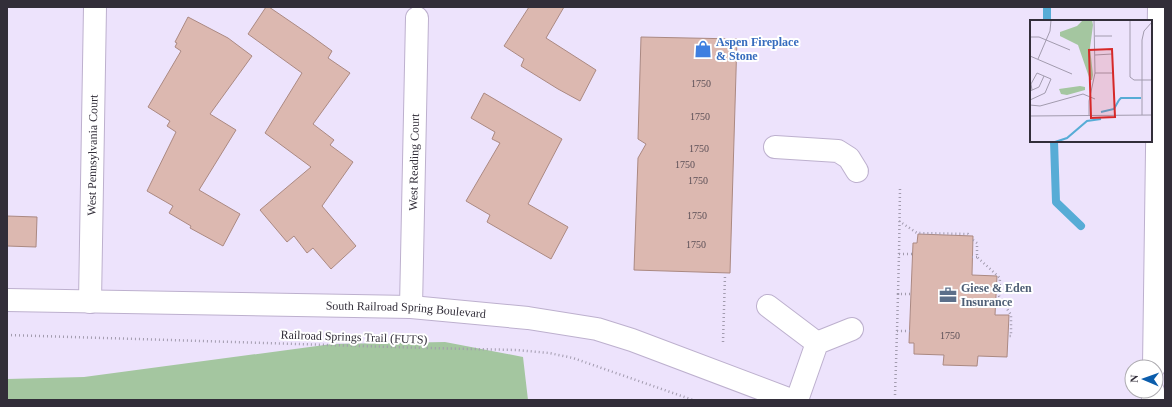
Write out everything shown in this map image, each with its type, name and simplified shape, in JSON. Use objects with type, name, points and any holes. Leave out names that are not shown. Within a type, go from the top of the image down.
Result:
[{"type":"street","points":[[1154,359],[1159,7]]},
{"type":"street","name":"West Pennsylvania Court","points":[[90,302],[95,8]]},
{"type":"street","name":"West Reading Court","points":[[410,307],[417,18]]},
{"type":"street","points":[[774,147],[838,151],[849,158],[857,171]]},
{"type":"street","name":"South Railroad Spring Boulevard","points":[[7,300],[410,307],[528,318],[597,329],[632,340],[790,400]]},
{"type":"street","points":[[768,306],[817,343]]},
{"type":"street","points":[[797,400],[817,343],[852,329]]},
{"type":"path","points":[[895,395],[900,188]]},
{"type":"path","points":[[899,221],[917,233],[969,235]]},
{"type":"path","points":[[973,240],[977,243],[977,258]]},
{"type":"path","points":[[899,254],[912,254]]},
{"type":"path","points":[[972,257],[977,258],[1000,278],[998,296],[1011,315],[1011,336],[1008,336]]},
{"type":"path","points":[[723,342],[725,276]]},
{"type":"path","points":[[898,294],[911,294]]},
{"type":"path","points":[[897,331],[910,331]]},
{"type":"path","name":"Railroad Springs Trail (FUTS)","points":[[7,335],[517,350],[549,353],[574,358],[693,400]]},
{"type":"green space","points":[[445,342],[523,357],[528,400],[7,400],[7,379],[84,377],[332,344]]},
{"type":"building","points":[[266,7],[269,7],[332,51],[328,58],[350,73],[313,124],[334,140],[330,145],[353,162],[322,206],[356,246],[331,269],[313,248],[307,253],[294,236],[287,242],[260,210],[311,167],[265,133],[302,73],[248,34]]},
{"type":"building","points":[[529,7],[564,7],[546,38],[596,70],[580,101],[521,66],[524,59],[504,46]]},
{"type":"building","points":[[188,17],[228,38],[252,56],[210,114],[236,130],[199,190],[240,214],[223,246],[190,228],[191,226],[169,213],[173,206],[147,191],[176,132],[167,126],[170,121],[148,107],[181,51],[175,47],[177,43],[175,42]]},
{"type":"building","points":[[641,37],[737,39],[730,273],[634,270],[638,158],[646,144],[638,139]]},
{"type":"building","points":[[484,93],[562,139],[528,204],[568,227],[551,259],[487,222],[490,215],[466,201],[500,143],[492,139],[495,132],[471,118]]},
{"type":"building","points":[[7,216],[37,217],[36,247],[7,246]]},
{"type":"building","points":[[918,234],[973,236],[972,275],[997,276],[995,315],[1009,315],[1007,357],[978,356],[977,366],[943,365],[944,355],[914,354],[914,343],[909,343],[913,243],[917,243]]},
{"type":"waterway","points":[[1047,7],[1047,20]]},
{"type":"waterway","points":[[1054,142],[1056,202],[1081,226]]},
{"type":"place","name":"Aspen Fireplace & Stone","points":[[703,49]]},
{"type":"place","name":"Giese & Eden Insurance","points":[[948,295]]}]
